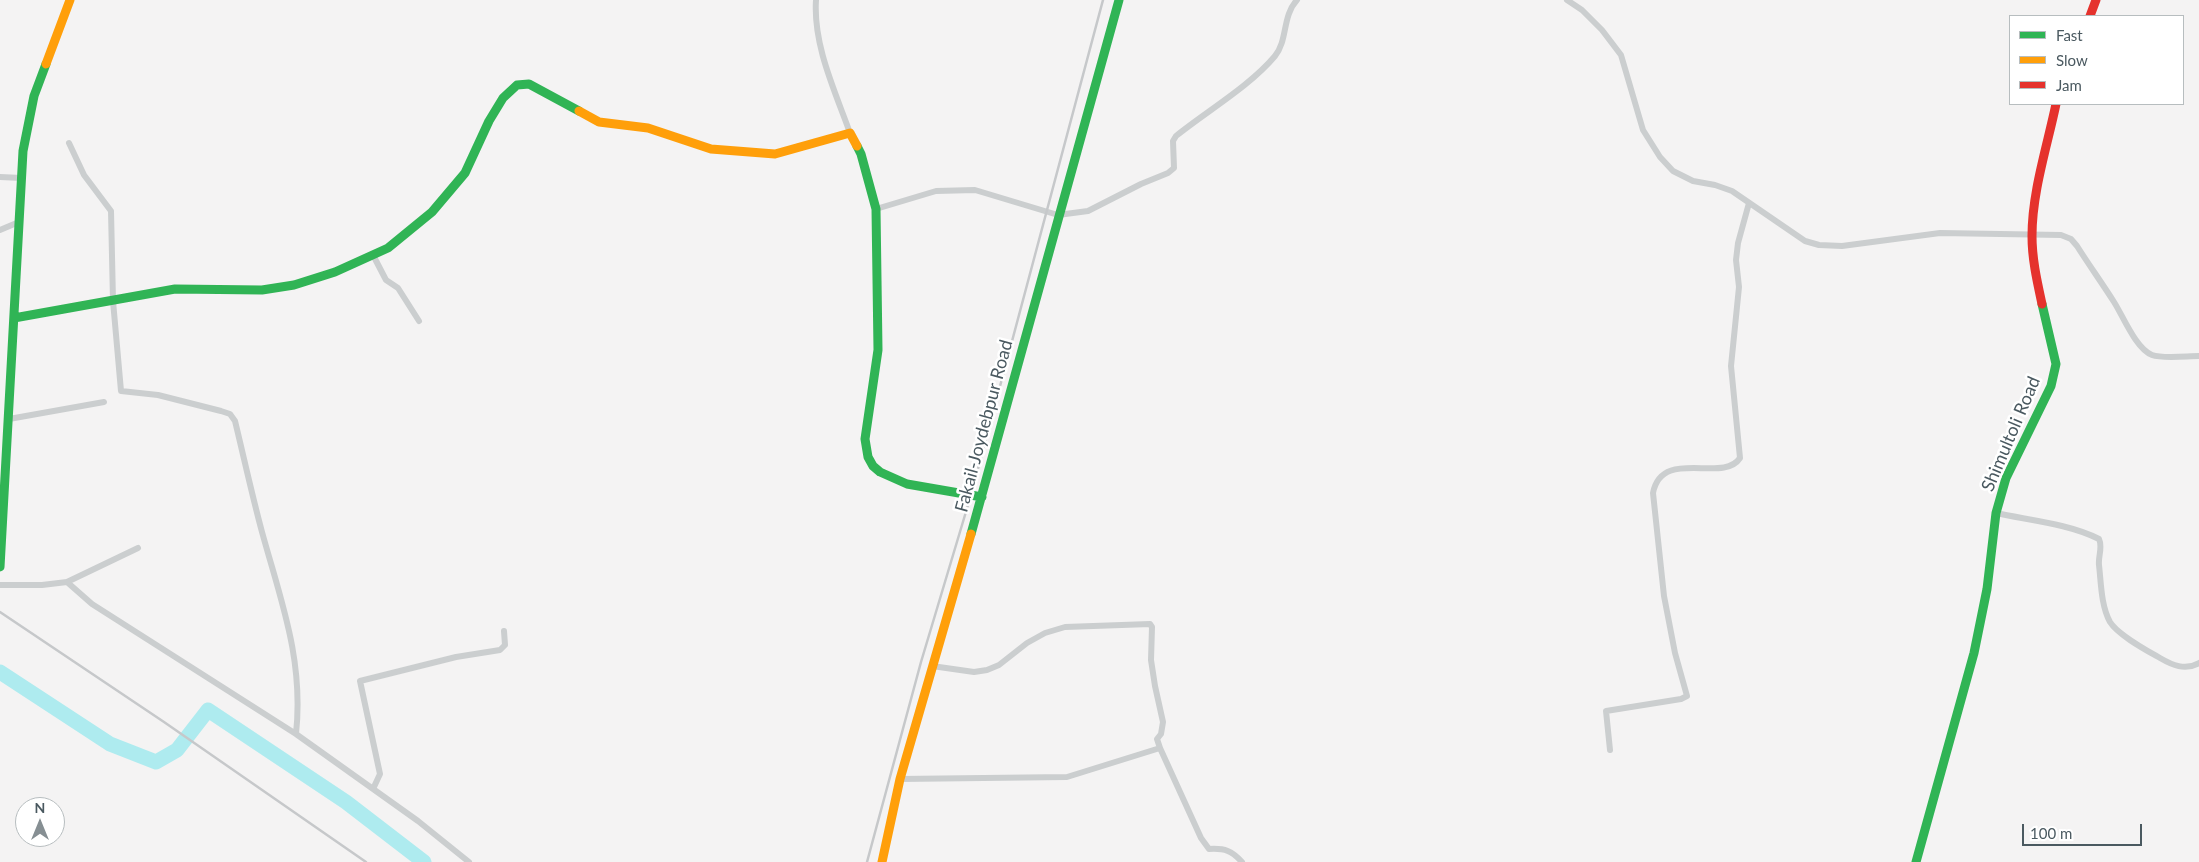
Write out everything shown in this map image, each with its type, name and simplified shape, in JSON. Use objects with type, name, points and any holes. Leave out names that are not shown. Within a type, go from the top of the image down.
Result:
[{"type":"street","points":[[0,568],[24,151],[34,96],[70,0]]},
{"type":"street","points":[[816,0],[815,18],[822,50],[850,133],[861,154],[876,209],[878,350],[865,439],[868,457],[872,466],[880,472],[907,484],[982,497]]},
{"type":"street","name":"Fakail-Joydebpur Road","points":[[882,862],[900,779],[982,497],[1058,215],[1119,0]]},
{"type":"street","points":[[876,209],[936,191],[975,190],[1058,215],[1088,211],[1141,184],[1168,173],[1174,168],[1173,141],[1176,136],[1255,75],[1276,56],[1281,45],[1289,10],[1296,0]]},
{"type":"street","points":[[1567,0],[1582,10],[1602,30],[1621,55],[1643,130],[1660,157],[1674,171],[1693,181],[1715,185],[1732,191],[1805,241],[1819,245],[1868,244],[1940,233],[2061,235],[2071,239],[2113,300],[2132,334],[2147,352],[2160,356],[2199,356]]},
{"type":"street","points":[[2090,15],[2096,0]]},
{"type":"street","points":[[14,318],[175,289],[262,290],[294,285],[335,272],[373,255],[388,248],[432,212],[465,173],[489,121],[503,98],[521,83],[529,84],[599,122],[648,128],[711,149],[775,154],[850,133]]},
{"type":"street","name":"Shimultoli Road","points":[[1916,862],[1974,652],[1988,589],[1996,513],[2006,478],[2051,386],[2056,364],[2034,268],[2032,235],[2035,203],[2056,105]]},
{"type":"street","points":[[69,143],[84,175],[110,211],[113,301],[121,390],[158,395],[221,411],[230,414],[235,420],[262,532],[291,633],[295,658],[296,734]]},
{"type":"street","points":[[0,178],[22,178]]},
{"type":"street","points":[[1610,750],[1606,711],[1681,699],[1687,696],[1677,660],[1664,596],[1653,493],[1656,482],[1664,474],[1682,469],[1727,468],[1736,464],[1740,458],[1731,366],[1739,287],[1736,260],[1738,242],[1748,203]]},
{"type":"street","points":[[0,230],[19,222]]},
{"type":"street","points":[[373,255],[386,280],[398,288],[420,321]]},
{"type":"street","points":[[9,419],[104,402]]},
{"type":"street","points":[[1996,513],[2073,530],[2099,539],[2101,547],[2099,566],[2106,612],[2110,622],[2120,632],[2170,664],[2180,667],[2193,667],[2199,663]]},
{"type":"street","points":[[0,585],[42,585],[66,582],[138,548]]},
{"type":"street","points":[[66,582],[92,604],[296,734],[418,821],[469,862]]},
{"type":"street","points":[[932,666],[974,672],[987,670],[999,665],[1027,643],[1045,633],[1065,627],[1150,624],[1152,668],[1163,722],[1161,734],[1157,739],[1160,748],[1201,838],[1209,849],[1222,848],[1233,852],[1242,862]]},
{"type":"street","points":[[373,789],[380,774],[360,681],[456,657],[500,650],[505,645],[504,631]]},
{"type":"street","points":[[900,779],[1067,777],[1160,748]]},
{"type":"waterway","points":[[0,672],[110,744],[156,762],[177,750],[208,710],[346,802],[424,862]]},
{"type":"railway","points":[[867,862],[921,662],[971,495],[1103,0]]},
{"type":"railway","points":[[0,612],[164,722],[366,862]]},
{"type":"traffic: fast","points":[[971,534],[1119,0]]},
{"type":"traffic: fast","points":[[0,567],[23,151],[34,96],[46,64]]},
{"type":"traffic: fast","points":[[14,318],[175,289],[262,290],[294,285],[335,272],[388,248],[432,212],[465,173],[489,121],[503,98],[517,85],[529,84],[579,111]]},
{"type":"traffic: fast","points":[[857,146],[861,154],[876,209],[878,350],[865,439],[868,457],[873,466],[880,472],[907,484],[982,497]]},
{"type":"traffic: fast","points":[[1916,862],[1974,653],[1987,589],[1996,513],[2006,478],[2051,386],[2056,364],[2042,304]]},
{"type":"traffic: slow","points":[[46,64],[70,0]]},
{"type":"traffic: slow","points":[[579,111],[599,122],[648,128],[711,149],[775,154],[850,133],[857,146]]},
{"type":"traffic: slow","points":[[882,862],[900,779],[971,534]]},
{"type":"traffic: jam","points":[[2090,15],[2096,0]]},
{"type":"traffic: jam","points":[[2042,304],[2033,253],[2034,203],[2056,105]]}]
